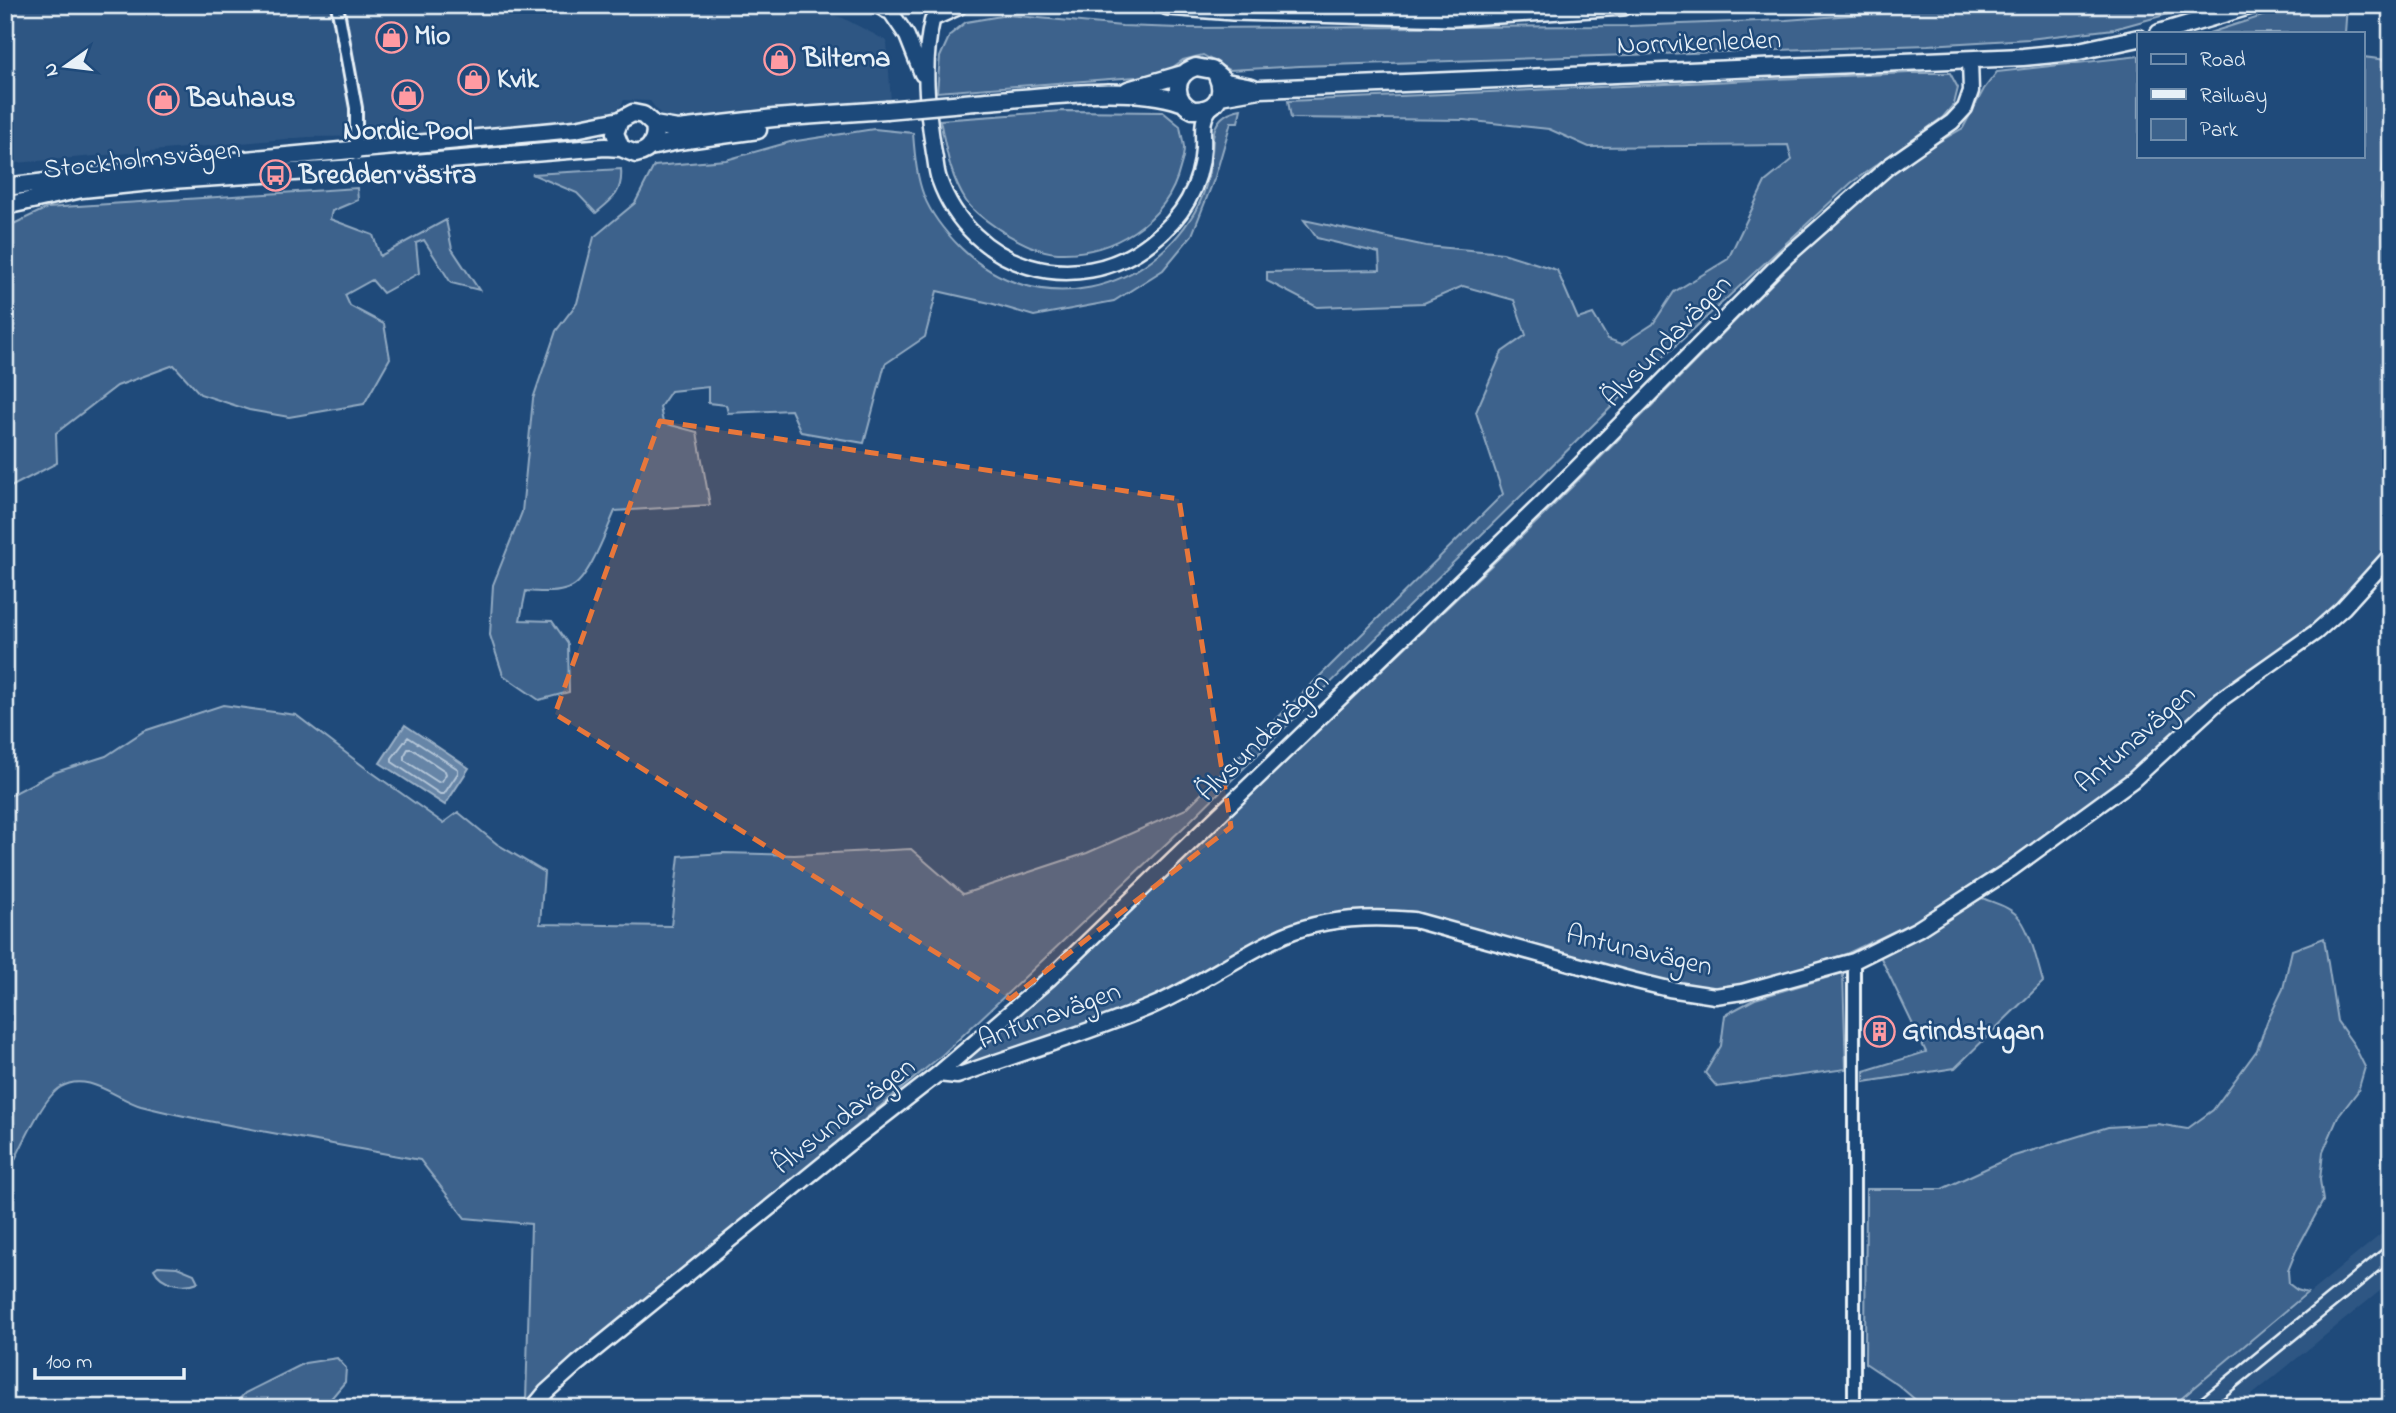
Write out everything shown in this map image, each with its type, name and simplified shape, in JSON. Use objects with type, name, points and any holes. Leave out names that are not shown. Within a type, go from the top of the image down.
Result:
[{"type":"highway","points":[[936,13],[957,5]]},
{"type":"highway","points":[[1168,5],[1233,10],[1453,16],[1623,5]]},
{"type":"main road","points":[[2161,32],[2253,5]]},
{"type":"main road","name":"Norrvikenleden","points":[[1215,102],[1260,89],[1970,60],[2074,52],[2137,38]]},
{"type":"main road","points":[[1196,67],[1204,67],[1217,76],[1220,83],[1215,102],[1194,110],[1184,104],[1177,87],[1183,74],[1196,67]]},
{"type":"main road","name":"Stockholmsvägen","points":[[1119,92],[1183,74]]},
{"type":"main road","name":"Norrvikenleden","points":[[1217,76],[1226,82],[1260,89]]},
{"type":"main road","name":"Stockholmsvägen","points":[[5,187],[170,167],[575,129],[620,120],[628,114],[648,118],[654,125],[678,129],[774,118],[1119,92],[1169,98],[1184,104]]},
{"type":"main road","name":"Stockholmsvägen","points":[[5,206],[61,193],[171,180],[602,147],[621,148],[635,154],[650,147],[882,111]]},
{"type":"main road","points":[[620,120],[615,134],[621,148]]},
{"type":"main road","points":[[650,147],[655,138],[654,125]]},
{"type":"street","points":[[5,6],[11,5]]},
{"type":"street","points":[[337,5],[356,108],[355,168]]},
{"type":"street","points":[[887,9],[907,24],[922,25],[936,13]]},
{"type":"street","points":[[887,9],[907,36],[918,60],[927,92],[939,178],[955,210],[977,239],[1005,257],[1034,269],[1066,274],[1098,270],[1127,258],[1151,242],[1186,206],[1199,179],[1203,150],[1202,121],[1215,102]]},
{"type":"street","points":[[927,92],[927,60],[936,13]]},
{"type":"street","name":"Älvsundavägen","points":[[533,1408],[546,1392],[577,1364],[938,1074],[1060,969],[1552,493],[1786,257],[1889,166],[1952,122],[1965,108],[1971,91],[1970,60]]},
{"type":"street","points":[[1184,104],[1203,150]]},
{"type":"street","points":[[2391,152],[2388,198],[2391,212]]},
{"type":"street","name":"Antunavägen","points":[[938,1074],[957,1076],[1122,1019],[1165,1001],[1285,935],[1312,926],[1354,919],[1414,920],[1644,983],[1715,996],[1787,981],[1854,961],[1918,929],[1967,898],[2109,799],[2221,699],[2325,624],[2391,555]]},
{"type":"street","points":[[1854,961],[1854,1408]]},
{"type":"highlighted area","points":[[660,421],[1179,499],[1231,827],[1010,999],[555,714]]},
{"type":"shaded area","points":[[5,5],[791,5],[843,18],[887,41],[891,103],[678,123],[665,120],[650,101],[624,100],[619,109],[582,119],[389,136],[308,137],[5,164]]},
{"type":"shaded area","points":[[2391,1226],[2391,1282],[2236,1408],[2170,1408]]},
{"type":"green space","points":[[1939,5],[2201,5],[2114,29],[2029,39],[1229,70],[1203,55],[1183,60],[1162,75],[937,92],[940,57],[950,35],[966,22],[1007,15],[1122,26],[1180,28],[1629,26],[1786,20],[1905,11]]},
{"type":"green space","points":[[2297,5],[2347,5],[2345,32],[2212,32]]},
{"type":"green space","points":[[2137,56],[2137,158],[2364,158],[2364,57],[2386,60],[2384,205],[2391,222],[2391,546],[2339,605],[2288,645],[2202,704],[2134,772],[2045,836],[1918,920],[1846,954],[1717,990],[1669,982],[1410,911],[1356,913],[1302,923],[1164,995],[1121,1013],[963,1066],[958,1062],[1052,985],[1544,515],[1834,221],[1916,155],[1963,128],[1984,89],[1997,72]]},
{"type":"green space","points":[[1950,73],[1958,88],[1954,104],[1943,117],[1851,183],[1644,375],[1185,826],[942,1055],[526,1401],[531,1224],[465,1218],[420,1160],[170,1113],[132,1103],[102,1088],[81,1082],[61,1087],[54,1093],[39,1113],[10,1169],[5,1170],[5,798],[53,773],[106,756],[144,731],[223,705],[296,715],[443,823],[458,812],[497,844],[544,872],[540,924],[671,926],[679,856],[724,853],[794,855],[911,849],[963,894],[1087,853],[1186,809],[1503,494],[1476,412],[1502,352],[1526,335],[1514,300],[1463,286],[1424,303],[1317,307],[1267,281],[1267,272],[1380,270],[1379,253],[1317,238],[1304,220],[1426,246],[1503,253],[1557,270],[1578,319],[1593,314],[1608,339],[1622,344],[1653,324],[1674,292],[1728,259],[1765,182],[1792,160],[1788,145],[1589,147],[1549,129],[1464,120],[1291,118],[1288,101]]},
{"type":"green space","points":[[1241,109],[1238,122],[1231,122],[1215,177],[1192,235],[1163,270],[1114,301],[1034,316],[937,291],[925,337],[885,364],[864,443],[801,432],[791,410],[728,413],[726,405],[708,403],[708,387],[671,391],[660,407],[663,423],[697,432],[710,505],[615,511],[596,554],[577,584],[559,591],[526,591],[520,620],[552,621],[568,644],[569,692],[539,700],[503,675],[490,635],[493,585],[522,512],[533,399],[556,331],[577,303],[594,237],[635,203],[654,166],[726,160],[790,142],[874,129],[913,133],[924,196],[938,221],[961,248],[991,271],[1023,285],[1057,290],[1090,288],[1123,277],[1153,259],[1178,235],[1204,192],[1213,135],[1218,122],[1230,112]]},
{"type":"green space","points":[[1062,111],[1163,112],[1180,126],[1184,147],[1173,187],[1150,219],[1134,232],[1098,248],[1058,253],[1036,248],[1003,232],[969,205],[952,172],[940,120]]},
{"type":"green space","points":[[621,169],[616,194],[596,213],[577,193],[532,174]]},
{"type":"green space","points":[[357,188],[358,200],[332,211],[330,219],[373,235],[380,256],[446,220],[452,249],[479,290],[451,283],[424,240],[416,243],[419,273],[383,293],[372,280],[345,295],[350,306],[384,324],[390,358],[364,404],[289,417],[249,410],[200,394],[174,365],[117,386],[56,433],[57,463],[5,490],[5,228],[47,208]]},
{"type":"green space","points":[[1982,898],[2008,908],[2020,919],[2031,941],[2043,982],[1955,1068],[1864,1082],[1864,1071],[1926,1052],[1880,956],[1923,934]]},
{"type":"green space","points":[[2324,938],[2337,1021],[2365,1067],[2358,1091],[2338,1117],[2323,1152],[2320,1180],[2323,1201],[2288,1271],[2289,1284],[2307,1293],[2170,1408],[1925,1408],[1898,1385],[1865,1363],[1866,1189],[1942,1189],[2011,1157],[2108,1127],[2158,1124],[2187,1129],[2213,1110],[2257,1050],[2283,989],[2292,950]]},
{"type":"green space","points":[[1843,973],[1846,1069],[1717,1087],[1705,1073],[1721,1046],[1725,1015],[1755,999]]},
{"type":"green space","points":[[158,1266],[177,1267],[194,1274],[198,1282],[180,1284],[167,1281],[154,1269]]},
{"type":"green space","points":[[337,1358],[346,1368],[345,1382],[323,1408],[231,1408],[245,1393],[305,1363]]},
{"type":"water","points":[[405,725],[469,768],[445,805],[380,763]]},
{"type":"railway","points":[[2188,1408],[2391,1242]]},
{"type":"railway","points":[[2211,1408],[2391,1262]]},
{"type":"place","name":"Mio","points":[[391,37]]},
{"type":"place","name":"Biltema","points":[[780,59]]},
{"type":"place","name":"Kvik","points":[[474,80]]},
{"type":"place","name":"Nordic Pool","points":[[408,95]]},
{"type":"place","name":"Bauhaus","points":[[164,99]]},
{"type":"place","name":"Bredden västra","points":[[276,176]]},
{"type":"place","name":"Grindstugan","points":[[1879,1032]]}]
